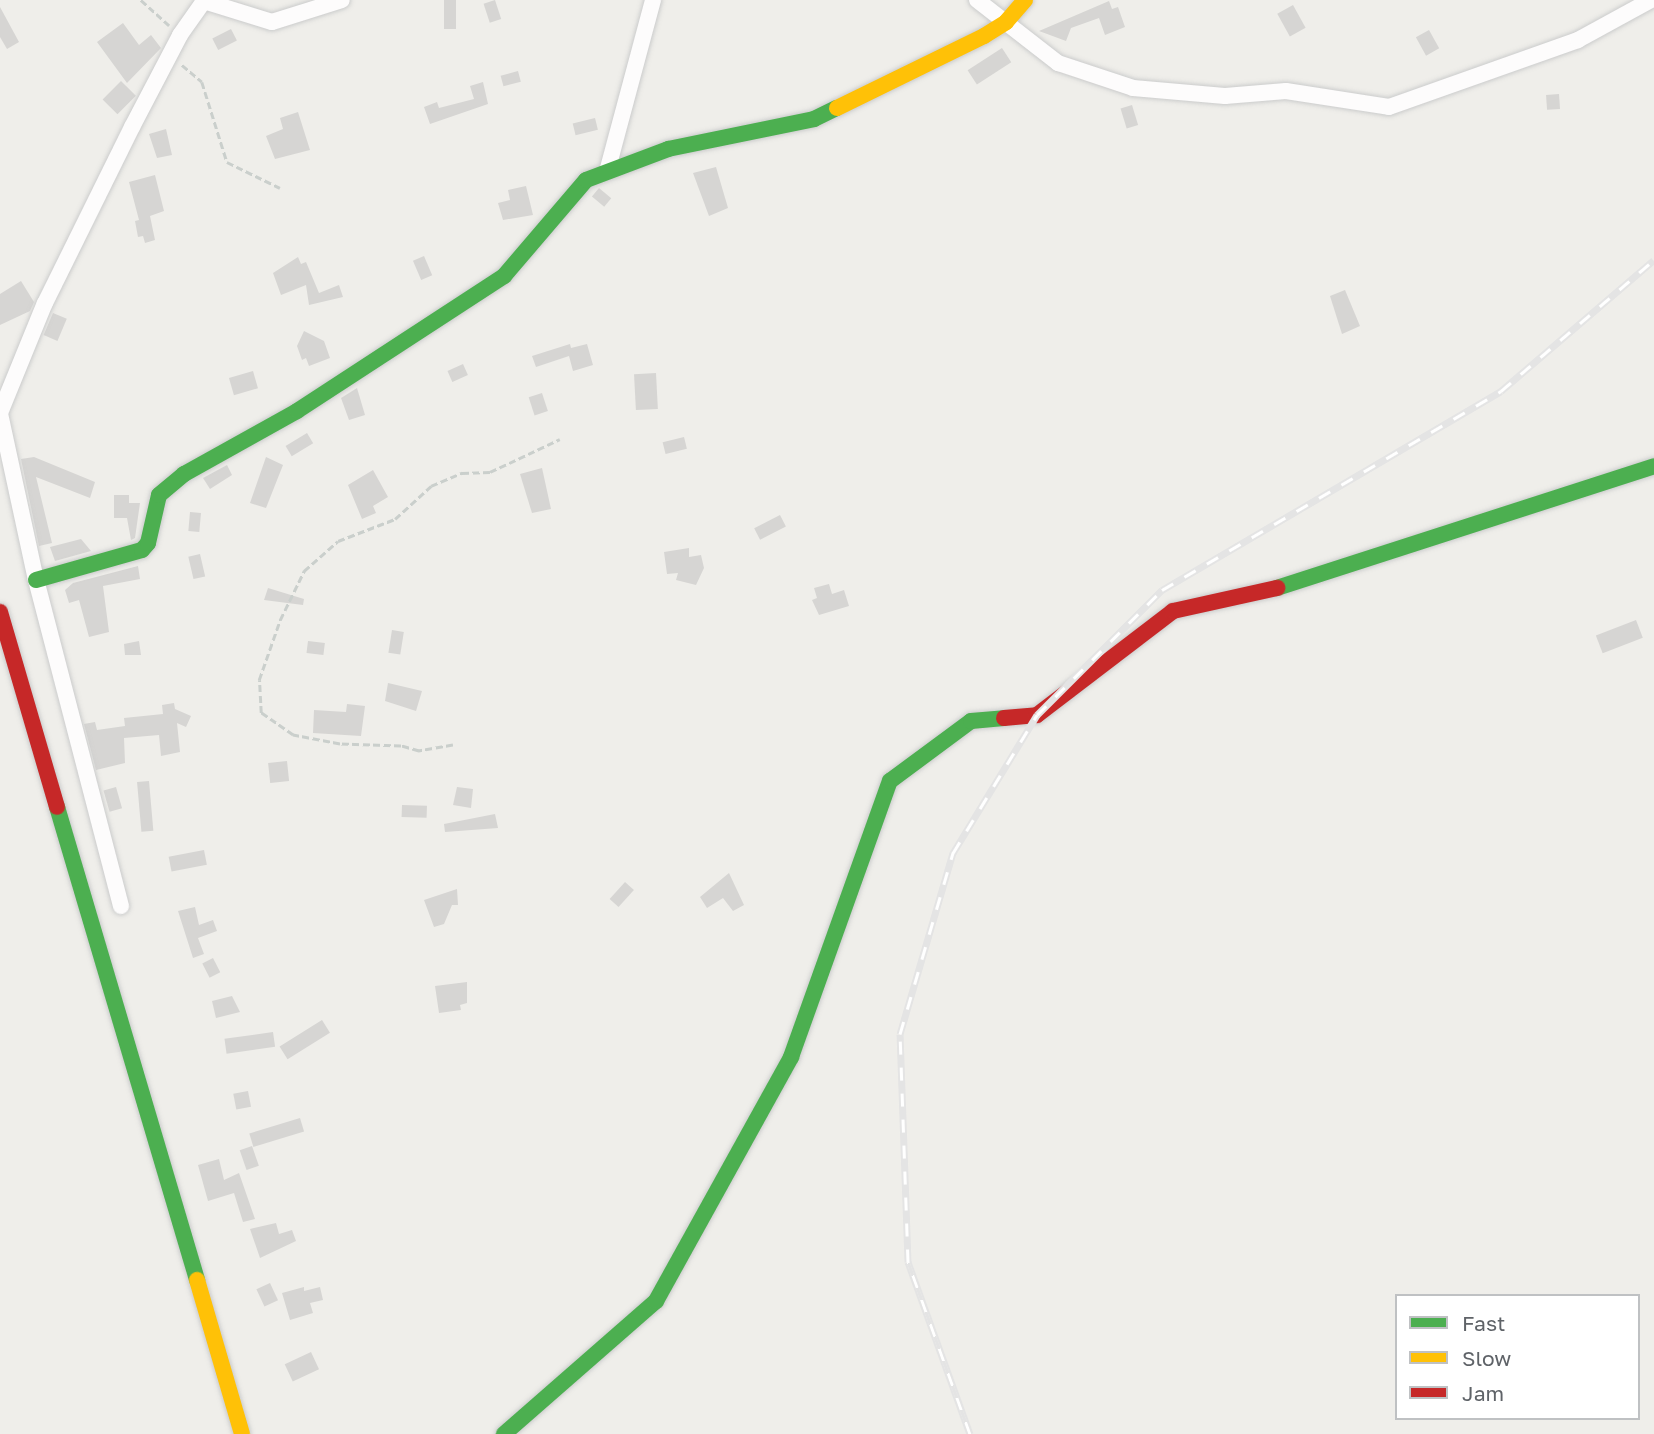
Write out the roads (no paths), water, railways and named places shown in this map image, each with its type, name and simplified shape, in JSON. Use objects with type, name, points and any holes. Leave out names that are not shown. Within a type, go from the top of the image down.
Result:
[{"type":"main road","points":[[36,580],[142,550],[148,543],[153,506],[184,474],[297,411],[504,276],[531,250],[568,198],[608,168],[668,149],[814,119],[1006,22],[1025,0]]},
{"type":"main road","points":[[504,1434],[656,1301],[792,1057],[890,781],[971,721],[1037,715],[1173,611],[1284,586],[1654,466]]},
{"type":"main road","points":[[0,612],[4,640],[242,1434]]},
{"type":"street","points":[[121,906],[36,580],[0,412],[45,303],[180,35],[204,1],[272,22],[342,0]]},
{"type":"street","points":[[608,168],[653,0]]},
{"type":"street","points":[[977,0],[1058,64],[1133,88],[1225,96],[1286,91],[1389,107],[1578,40],[1651,0]]},
{"type":"railway","points":[[970,1434],[908,1262],[900,1034],[953,853],[1037,715],[1162,590],[1501,391],[1654,260]]}]
